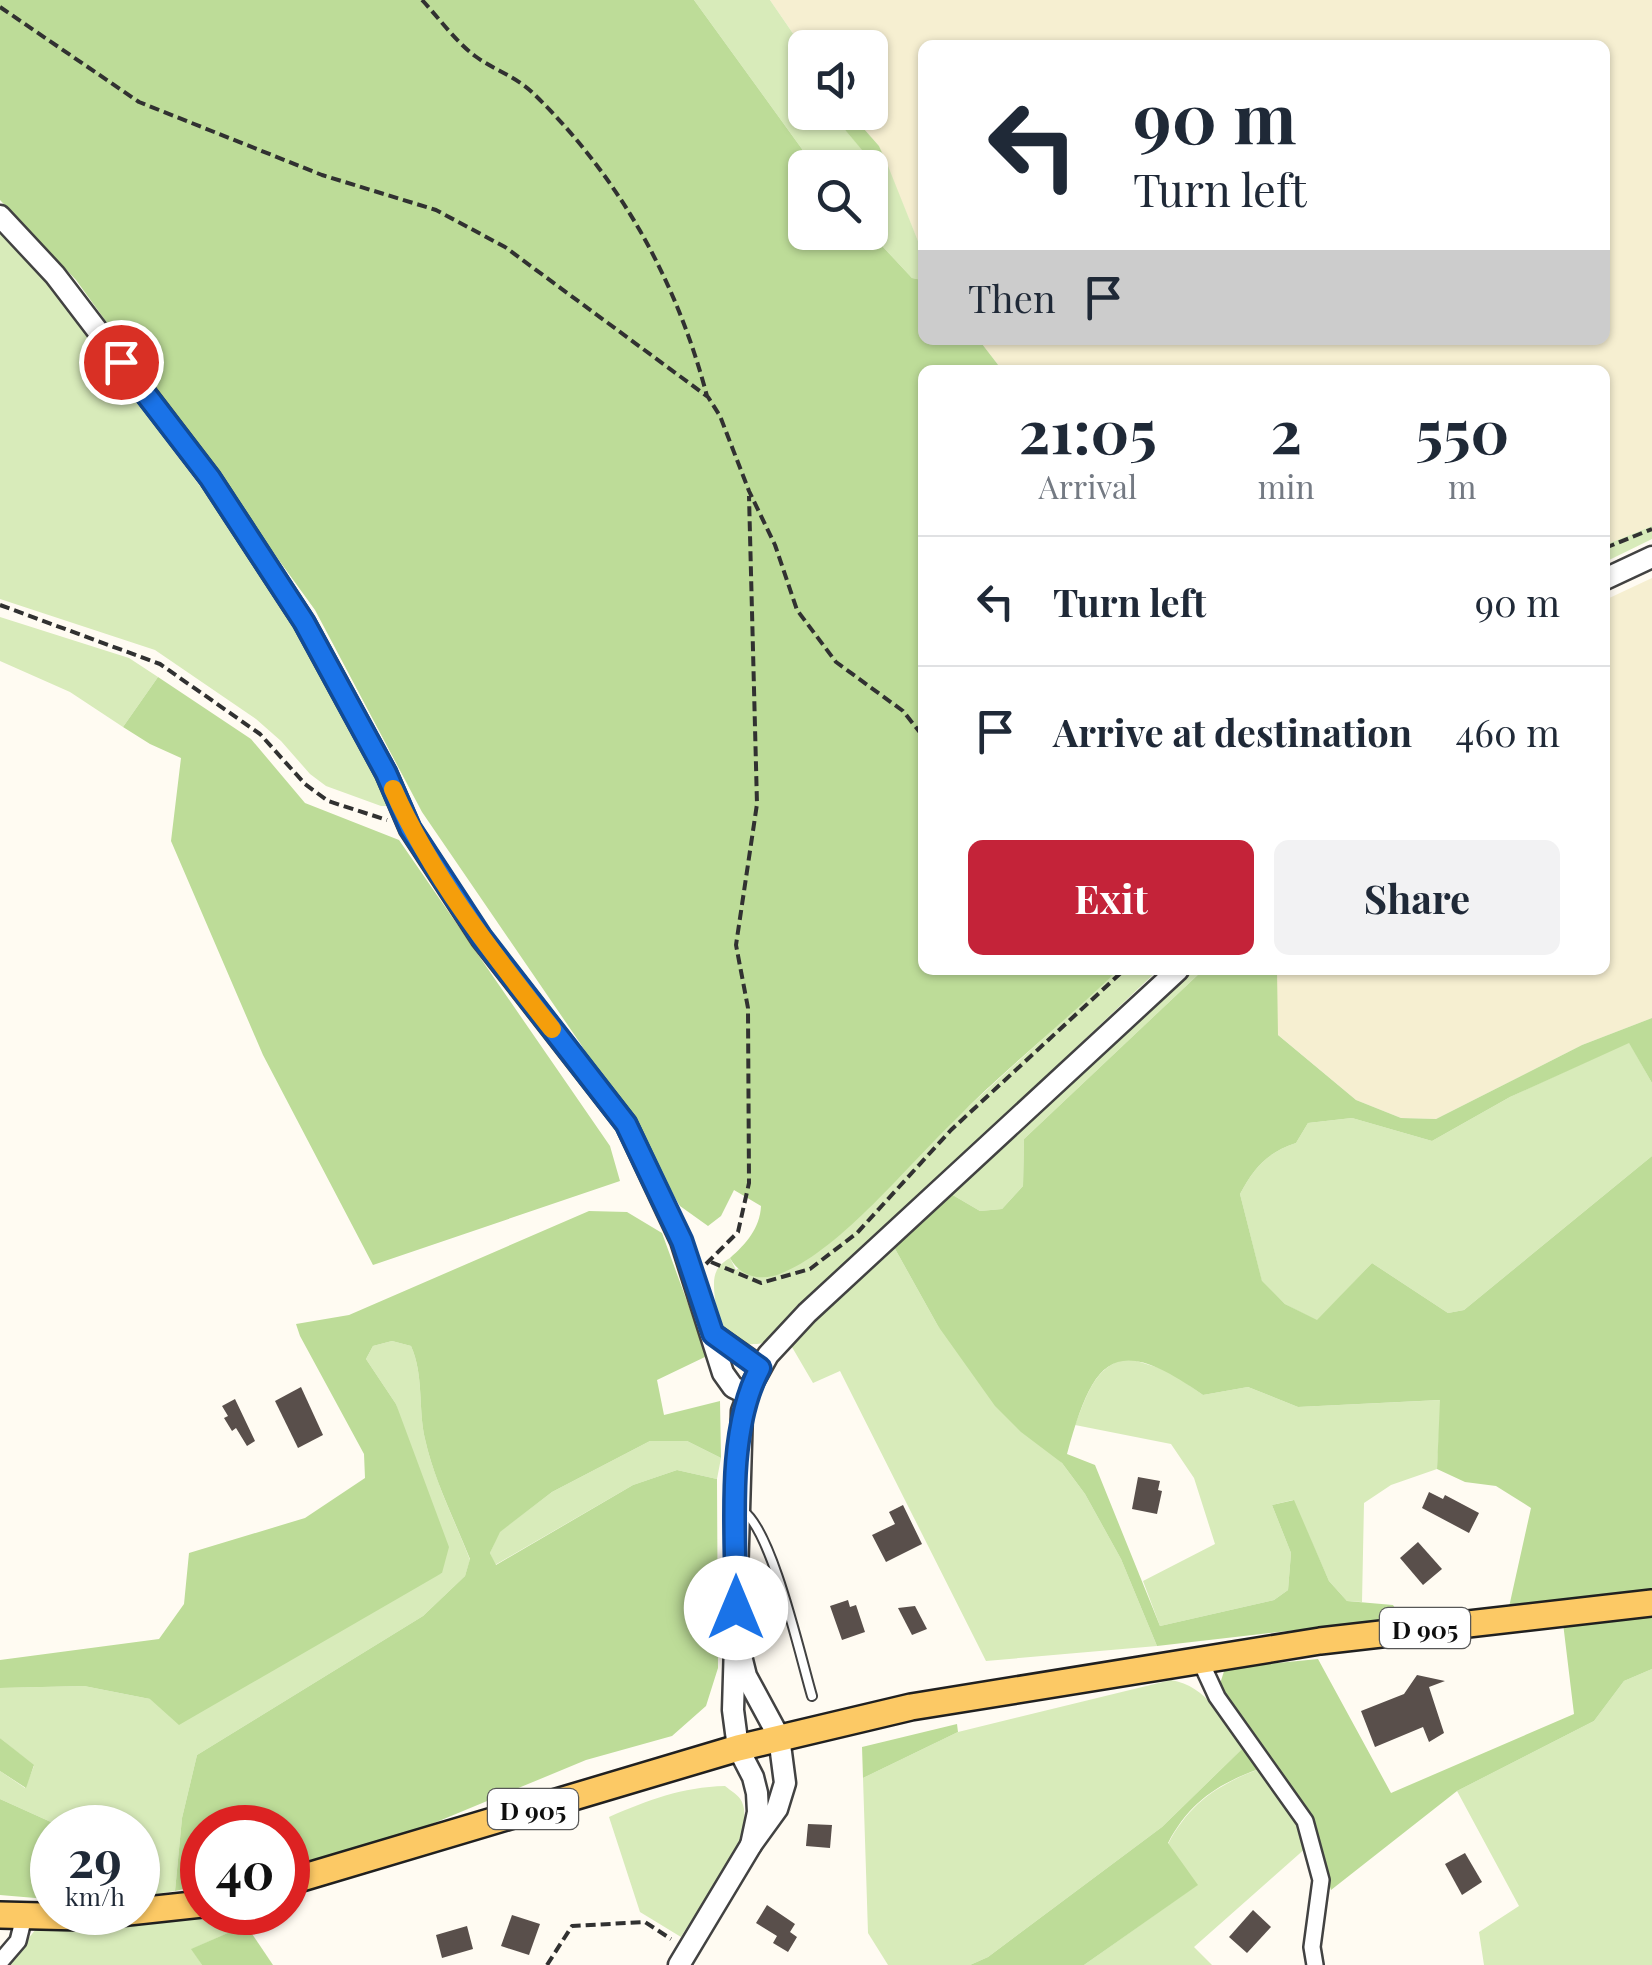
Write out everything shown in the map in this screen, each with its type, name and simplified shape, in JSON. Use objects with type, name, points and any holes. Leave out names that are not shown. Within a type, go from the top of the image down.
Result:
[{"type":"main road","name":"D 905","points":[[310,1875],[738,1748],[911,1707],[1320,1641],[1652,1603]]},
{"type":"main road","points":[[12,1916],[140,1913],[180,1907]]},
{"type":"street","points":[[0,216],[54,275],[210,478],[304,622],[386,773],[410,828],[482,938],[626,1124],[682,1241],[723,1373],[733,1386],[747,1394]]},
{"type":"street","points":[[1610,577],[1652,556]]},
{"type":"street","points":[[751,1845],[758,1812],[757,1794],[738,1748],[732,1688],[742,1411],[747,1394],[779,1342],[807,1313],[1173,975]]},
{"type":"street","points":[[713,1334],[760,1368]]},
{"type":"street","points":[[684,1957],[777,1809],[785,1784],[779,1737],[746,1676],[736,1641]]},
{"type":"street","points":[[1199,1658],[1217,1697],[1305,1821],[1321,1880],[1312,1947],[1315,1965]]},
{"type":"street","points":[[0,1962],[18,1941],[12,1916]]},
{"type":"lane","points":[[737,1510],[746,1512],[758,1526],[812,1696]]},
{"type":"path","points":[[422,0],[476,57],[511,74],[532,93],[612,186],[638,223],[696,356],[708,397],[775,545],[797,610],[836,662],[903,711],[918,730]]},
{"type":"path","points":[[0,7],[140,102],[322,175],[436,210],[470,226],[505,247],[708,397]]},
{"type":"path","points":[[694,1277],[738,1232],[748,1183],[748,1008],[736,945],[757,804],[749,491]]},
{"type":"path","points":[[1610,546],[1652,529]]},
{"type":"path","points":[[0,605],[160,664],[260,734],[305,784],[328,801],[410,828]]},
{"type":"path","points":[[709,1261],[761,1283],[810,1269],[856,1233],[952,1130],[1119,975]]},
{"type":"path","points":[[548,1965],[572,1926],[645,1922],[684,1957]]},
{"type":"shaded area","points":[[770,0],[1652,0],[1652,526],[1610,543],[1610,365],[998,365],[983,345],[1610,345],[1610,40],[918,40],[918,241],[888,168],[888,150],[865,130],[888,130],[888,30],[791,30]]},
{"type":"shaded area","points":[[1652,578],[1652,1018],[1582,1045],[1436,1119],[1401,1118],[1356,1100],[1277,1034],[1277,975],[1610,975],[1610,598]]},
{"type":"green space","points":[[0,0],[694,0],[803,150],[788,150],[788,250],[886,250],[912,278],[918,279],[918,345],[983,345],[998,365],[918,365],[918,975],[1113,975],[974,1101],[827,1246],[782,1273],[752,1276],[740,1270],[730,1258],[751,1235],[761,1206],[734,1190],[721,1216],[708,1226],[680,1206],[580,1043],[422,812],[315,610],[76,280],[0,200]]},
{"type":"green space","points":[[694,0],[770,0],[791,30],[788,130]]},
{"type":"green space","points":[[788,130],[845,130],[863,150],[803,150]]},
{"type":"green space","points":[[845,130],[865,130],[881,150],[862,150]]},
{"type":"green space","points":[[888,166],[918,241],[918,279],[912,278],[886,250]]},
{"type":"green space","points":[[0,230],[44,277],[241,541],[311,650],[392,806],[381,806],[326,786],[256,719],[155,650],[0,599]]},
{"type":"green space","points":[[1652,526],[1652,539],[1610,560],[1610,543]]},
{"type":"green space","points":[[0,617],[129,658],[158,677],[123,727],[70,692],[0,661]]},
{"type":"green space","points":[[158,677],[251,739],[305,803],[399,840],[610,1146],[620,1181],[373,1265],[263,1055],[171,841],[181,758],[123,727]]},
{"type":"green space","points":[[1113,975],[1153,975],[764,1343],[741,1343],[727,1336],[716,1311],[714,1286],[717,1270],[724,1262],[730,1258],[736,1270],[957,1117]]},
{"type":"green space","points":[[1180,975],[1198,975],[1024,1139],[1023,1186],[1002,1209],[980,1211],[951,1194]]},
{"type":"green space","points":[[1198,975],[1277,975],[1278,1035],[1356,1100],[1401,1118],[1436,1119],[1582,1045],[1652,1018],[1652,1083],[1629,1043],[1510,1097],[1432,1141],[1352,1118],[1308,1123],[1296,1143],[1262,1162],[1240,1194],[1262,1281],[1285,1304],[1317,1320],[1372,1263],[1448,1313],[1464,1310],[1652,1156],[1652,1591],[1509,1607],[1531,1508],[1496,1486],[1465,1482],[1437,1469],[1440,1400],[1298,1407],[1248,1387],[1203,1395],[1172,1375],[1127,1360],[1111,1365],[1098,1377],[1087,1396],[1067,1454],[1095,1465],[1160,1626],[1274,1600],[1288,1590],[1291,1553],[1272,1505],[1294,1500],[1329,1581],[1347,1601],[1393,1605],[1401,1618],[1157,1646],[1121,1559],[1085,1494],[1062,1463],[995,1406],[938,1326],[894,1247],[951,1194],[980,1211],[1002,1209],[1023,1186],[1024,1139]]},
{"type":"green space","points":[[1629,1042],[1652,1083],[1652,1156],[1464,1310],[1448,1313],[1372,1263],[1317,1321],[1285,1304],[1262,1282],[1240,1194],[1262,1162],[1296,1143],[1308,1123],[1352,1118],[1432,1141],[1510,1097]]},
{"type":"green space","points":[[589,1211],[627,1212],[662,1233],[707,1356],[657,1380],[664,1415],[720,1401],[721,1458],[687,1441],[650,1441],[552,1492],[500,1532],[490,1553],[496,1565],[633,1485],[677,1470],[717,1479],[718,1668],[706,1706],[672,1736],[586,1760],[386,1843],[310,1860],[310,1805],[185,1805],[197,1755],[423,1616],[465,1576],[470,1559],[429,1454],[418,1368],[411,1346],[392,1341],[373,1346],[366,1359],[396,1404],[449,1547],[442,1573],[179,1725],[150,1699],[84,1686],[0,1688],[0,1660],[159,1639],[184,1604],[189,1553],[305,1518],[365,1478],[364,1454],[296,1324],[349,1315]]},
{"type":"green space","points":[[894,1247],[938,1326],[1062,1463],[1085,1494],[1121,1559],[1157,1646],[986,1661],[840,1371],[813,1383],[789,1342]]},
{"type":"green space","points":[[392,1341],[411,1346],[429,1454],[470,1560],[465,1576],[423,1616],[197,1755],[185,1805],[180,1805],[175,1891],[160,1893],[160,1805],[30,1805],[30,1813],[0,1799],[0,1771],[25,1788],[34,1766],[0,1738],[0,1688],[84,1686],[150,1699],[442,1573],[396,1404],[366,1359],[373,1346]]},
{"type":"green space","points":[[1127,1358],[1169,1371],[1203,1395],[1248,1387],[1298,1407],[1441,1400],[1437,1469],[1391,1485],[1364,1503],[1362,1602],[1347,1601],[1329,1581],[1293,1500],[1272,1505],[1291,1553],[1288,1590],[1274,1600],[1160,1626],[1143,1581],[1215,1544],[1194,1478],[1171,1444],[1075,1425],[1099,1375]]},
{"type":"green space","points":[[650,1441],[687,1441],[721,1458],[717,1479],[677,1470],[633,1485],[495,1565],[490,1553],[499,1532],[552,1492]]},
{"type":"green space","points":[[1652,1616],[1652,1669],[1624,1681],[1594,1721],[1457,1791],[1331,1890],[1315,1840],[1220,1684],[1225,1668],[1318,1659],[1391,1793],[1574,1714],[1563,1623]]},
{"type":"green space","points":[[1652,1669],[1652,1965],[1484,1965],[1479,1932],[1519,1906],[1457,1791],[1594,1721],[1624,1681]]},
{"type":"green space","points":[[1171,1680],[1184,1683],[1205,1697],[1243,1748],[1162,1827],[988,1957],[970,1965],[888,1965],[868,1933],[863,1778],[958,1732]]},
{"type":"green space","points":[[957,1724],[958,1732],[863,1778],[862,1747]]},
{"type":"green space","points":[[0,1738],[34,1765],[26,1788],[0,1771]]},
{"type":"green space","points":[[1243,1748],[1259,1769],[1206,1797],[1185,1817],[1168,1843],[1198,1885],[1084,1965],[970,1965],[988,1957],[1162,1827]]},
{"type":"green space","points":[[1259,1769],[1300,1825],[1307,1847],[1194,1947],[1212,1965],[1084,1965],[1197,1885],[1168,1844],[1195,1807],[1230,1782]]},
{"type":"green space","points":[[725,1786],[742,1802],[741,1834],[724,1871],[681,1937],[640,1912],[609,1817],[666,1795]]},
{"type":"green space","points":[[0,1799],[30,1813],[30,1898],[0,1895]]},
{"type":"green space","points":[[180,1839],[180,1890],[175,1891]]},
{"type":"green space","points":[[180,1918],[180,1935],[224,1935],[192,1949],[202,1965],[7,1965],[31,1935],[160,1935],[160,1921]]},
{"type":"green space","points":[[223,1935],[253,1935],[273,1965],[202,1965],[191,1949]]},
{"type":"building","points":[[301,1387],[323,1435],[298,1448],[275,1401]]},
{"type":"building","points":[[235,1399],[255,1441],[247,1446],[224,1418],[228,1416],[222,1406]]},
{"type":"building","points":[[1138,1477],[1160,1481],[1157,1514],[1132,1509]]},
{"type":"building","points":[[1429,1492],[1443,1499],[1445,1495],[1479,1513],[1469,1533],[1422,1508]]},
{"type":"building","points":[[903,1505],[922,1544],[886,1562],[872,1535],[895,1524],[889,1512]]},
{"type":"building","points":[[1418,1542],[1442,1569],[1423,1585],[1400,1558]]},
{"type":"building","points":[[848,1600],[850,1607],[856,1605],[865,1632],[842,1640],[830,1606]]},
{"type":"building","points":[[915,1606],[927,1629],[912,1635],[898,1608]]},
{"type":"building","points":[[1417,1675],[1445,1681],[1429,1687],[1444,1733],[1429,1742],[1423,1727],[1375,1747],[1361,1711],[1404,1694]]},
{"type":"building","points":[[808,1824],[832,1825],[830,1848],[806,1846]]},
{"type":"building","points":[[1465,1853],[1482,1882],[1462,1895],[1445,1864]]},
{"type":"building","points":[[767,1905],[795,1924],[790,1932],[797,1937],[788,1952],[773,1943],[777,1936],[756,1923]]},
{"type":"building","points":[[1253,1910],[1271,1927],[1247,1953],[1229,1937]]},
{"type":"building","points":[[512,1915],[540,1924],[529,1955],[501,1946]]},
{"type":"building","points":[[467,1926],[473,1949],[442,1958],[436,1935]]},
{"type":"slow traffic","points":[[393,789],[410,828],[482,938],[552,1029]]},
{"type":"route","points":[[121,362],[210,478],[304,622],[386,773],[410,828],[482,938],[626,1124],[682,1241],[713,1334],[760,1368],[742,1411],[736,1608]]}]
